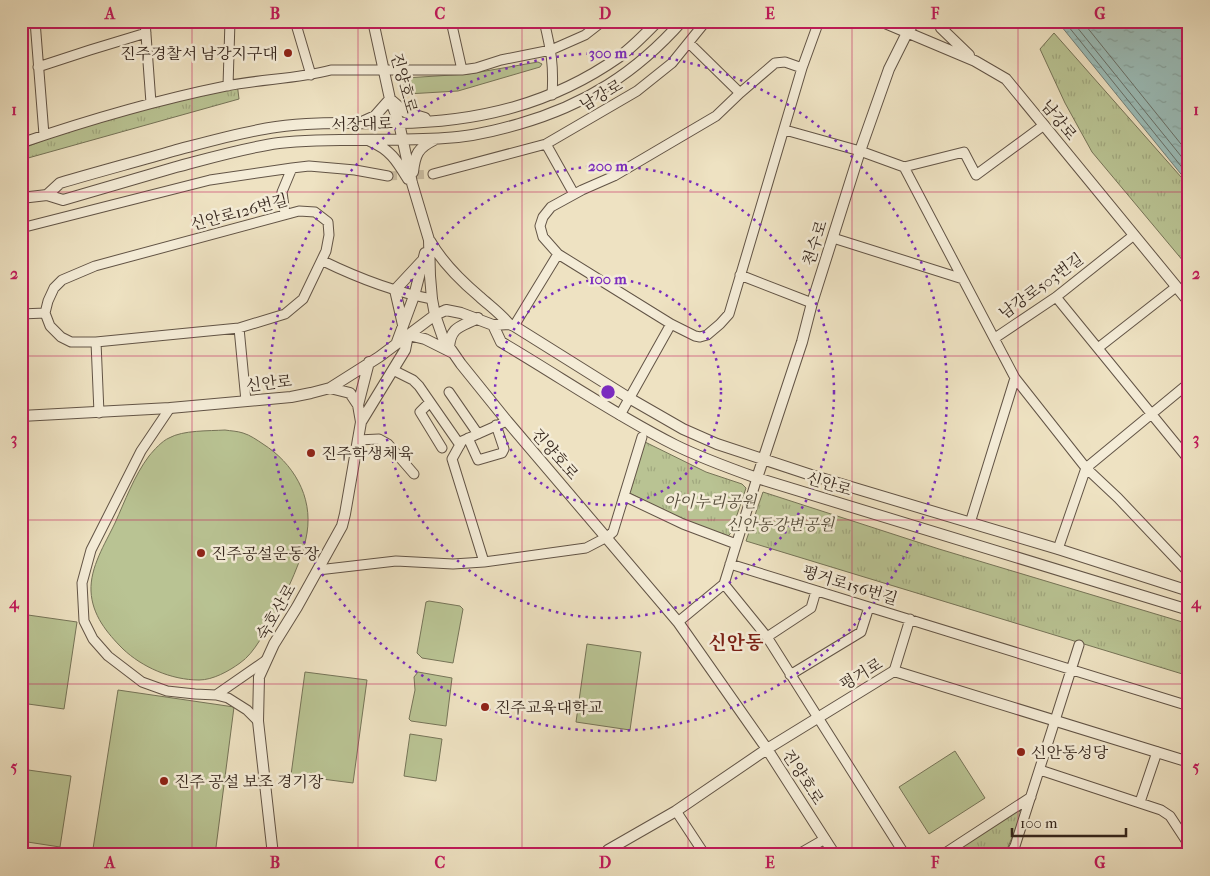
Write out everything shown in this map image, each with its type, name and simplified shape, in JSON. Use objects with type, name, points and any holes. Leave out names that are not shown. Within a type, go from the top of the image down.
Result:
[{"type":"street","points":[[35,21],[44,135]]},
{"type":"street","points":[[146,21],[151,103]]},
{"type":"street","points":[[228,86],[230,21]]},
{"type":"street","points":[[295,21],[311,75]]},
{"type":"street","name":"진양호로","points":[[372,21],[390,99],[399,123],[413,186],[429,240],[432,299],[443,338],[450,350],[507,420],[678,622],[767,749],[835,855]]},
{"type":"street","points":[[451,21],[462,70]]},
{"type":"street","points":[[544,21],[554,70],[552,95]]},
{"type":"street","points":[[21,143],[151,103],[228,86],[311,75],[332,70],[462,70],[476,68],[501,60],[551,50],[585,35],[603,21]]},
{"type":"street","name":"서장대로","points":[[47,195],[60,182],[232,135],[277,127],[313,124],[399,123],[436,120],[505,110],[552,95],[594,73],[621,56],[658,21]]},
{"type":"street","name":"서장대로","points":[[21,198],[47,195],[64,200],[236,150],[279,143],[323,140],[437,138],[477,134],[508,127],[575,104],[599,92],[634,67],[671,34],[682,21]]},
{"type":"street","name":"남강로","points":[[546,144],[636,91],[672,63],[706,21]]},
{"type":"street","points":[[802,68],[785,62],[775,63],[716,116],[614,176],[574,194],[551,208],[543,217],[540,226],[543,237],[558,254],[671,324],[695,336],[707,335],[729,314],[802,68],[819,21]]},
{"type":"street","name":"남강로","points":[[880,21],[975,61],[1006,79],[1189,302]]},
{"type":"street","name":"천수로","points":[[757,478],[802,342],[812,303],[860,151],[889,69],[915,21]]},
{"type":"street","points":[[940,21],[941,28],[975,61]]},
{"type":"street","points":[[38,67],[146,33]]},
{"type":"street","points":[[689,43],[740,93]]},
{"type":"street","points":[[358,123],[375,116],[390,99],[405,112],[436,120]]},
{"type":"street","points":[[785,130],[860,151],[904,166],[964,152],[976,175],[1044,125]]},
{"type":"street","points":[[413,186],[414,160],[417,153],[423,146],[437,138]]},
{"type":"street","points":[[368,140],[383,147],[393,156],[413,186]]},
{"type":"street","points":[[433,174],[546,144],[574,194]]},
{"type":"street","points":[[21,228],[210,180],[292,168],[309,166],[355,170],[388,176]]},
{"type":"street","name":"남강로503번길","points":[[904,166],[995,338],[1056,296],[1134,236]]},
{"type":"street","points":[[285,214],[282,192],[292,168]]},
{"type":"street","name":"신안로126번길","points":[[299,211],[316,212],[328,222],[329,235],[323,261],[303,299],[285,314],[239,328],[96,342],[71,342],[61,337],[50,326],[45,313],[48,301],[54,288],[71,275],[95,266],[285,214],[299,211]]},
{"type":"street","points":[[833,238],[963,279]]},
{"type":"street","points":[[361,422],[405,350],[406,331],[429,240]]},
{"type":"street","name":"신안로","points":[[429,240],[438,254],[461,280],[499,312],[511,325],[683,429],[717,444],[763,460],[1187,590]]},
{"type":"street","points":[[406,331],[446,310],[478,318],[493,325],[511,325],[558,254]]},
{"type":"street","points":[[395,290],[424,259]]},
{"type":"street","points":[[323,261],[350,274],[395,290],[432,299]]},
{"type":"street","points":[[740,275],[812,303]]},
{"type":"street","points":[[1098,348],[1176,287]]},
{"type":"street","points":[[395,290],[406,331]]},
{"type":"street","points":[[1056,296],[1189,460]]},
{"type":"street","points":[[21,314],[45,313]]},
{"type":"street","points":[[406,331],[450,350],[450,336],[458,328],[478,318]]},
{"type":"street","points":[[620,415],[671,324]]},
{"type":"street","name":"신안로","points":[[493,325],[501,342],[620,415],[676,446],[710,461],[757,478],[1189,610]]},
{"type":"street","points":[[239,328],[246,401]]},
{"type":"street","name":"신안로","points":[[21,416],[170,408],[291,396],[330,388],[397,343],[406,331]]},
{"type":"street","points":[[995,338],[1015,378],[1086,468],[1118,498],[1189,573]]},
{"type":"street","points":[[96,342],[99,412]]},
{"type":"street","name":"숙호산로","points":[[273,855],[258,721],[259,677],[265,662],[342,526],[346,514],[361,422],[358,405],[369,362]]},
{"type":"street","points":[[393,370],[413,380],[460,445]]},
{"type":"street","points":[[970,523],[1015,378]]},
{"type":"street","points":[[1058,549],[1086,468],[1189,383]]},
{"type":"street","points":[[330,388],[350,393],[358,405]]},
{"type":"street","points":[[448,392],[478,434]]},
{"type":"street","points":[[430,402],[420,412],[442,448]]},
{"type":"street","points":[[170,408],[140,451],[91,550],[82,583],[84,621],[93,639],[108,656],[142,682],[167,691],[216,695],[237,704],[258,721]]},
{"type":"street","points":[[484,562],[452,458],[462,441],[507,420]]},
{"type":"street","points":[[468,438],[478,460],[502,453],[504,448],[496,425]]},
{"type":"street","points":[[318,570],[396,562],[453,564],[484,562],[586,548],[613,532],[642,437]]},
{"type":"street","points":[[358,440],[379,440],[388,444],[414,474]]},
{"type":"street","points":[[678,622],[724,584],[757,478]]},
{"type":"street","points":[[624,496],[683,524],[736,544]]},
{"type":"street","name":"평거로156번길","points":[[730,564],[910,619],[894,671]]},
{"type":"street","points":[[1187,590],[1189,578]]},
{"type":"street","points":[[724,584],[767,637],[905,855]]},
{"type":"street","points":[[767,637],[810,608],[816,590]]},
{"type":"street","points":[[790,675],[861,632],[870,607]]},
{"type":"street","points":[[910,619],[1189,706]]},
{"type":"street","points":[[1010,855],[1016,846],[1079,645]]},
{"type":"street","points":[[216,695],[265,662]]},
{"type":"street","name":"평거로","points":[[608,850],[676,811],[767,749],[894,671],[1189,762]]},
{"type":"street","points":[[1140,802],[1156,752]]},
{"type":"street","points":[[1040,770],[1161,810],[1170,816],[1189,845]]},
{"type":"street","points":[[942,855],[1031,797]]},
{"type":"street","points":[[676,811],[705,855]]},
{"type":"street","points":[[797,855],[825,839]]},
{"type":"green space","points":[[1054,33],[1189,186],[1189,268],[1092,152],[1065,103],[1040,49]]},
{"type":"green space","points":[[538,62],[542,64],[540,67],[458,91],[407,94],[403,81],[405,78],[468,74]]},
{"type":"green space","points":[[237,83],[239,99],[21,160],[21,149],[112,114]]},
{"type":"green space","name":"진주공설운동장","points":[[225,430],[241,432],[253,438],[274,452],[292,471],[304,494],[307,506],[307,533],[302,553],[289,586],[251,653],[236,666],[215,677],[204,680],[178,678],[148,667],[131,656],[111,637],[101,623],[94,608],[91,582],[99,556],[134,480],[153,451],[166,439],[175,435],[196,431]]},
{"type":"green space","name":"아이누리공원","points":[[643,441],[706,472],[742,484],[746,488],[731,533],[727,537],[680,518],[627,492]]},
{"type":"green space","name":"신안동강변공원","points":[[763,492],[939,549],[1189,624],[1189,676],[746,541]]},
{"type":"green space","points":[[426,602],[460,606],[463,609],[453,663],[422,658],[417,653]]},
{"type":"green space","points":[[21,614],[77,622],[64,709],[21,703]]},
{"type":"green space","points":[[587,644],[641,652],[630,730],[576,722]]},
{"type":"green space","points":[[305,672],[367,680],[353,783],[291,775]]},
{"type":"green space","points":[[418,672],[452,678],[446,726],[411,721],[409,719],[415,690],[414,677]]},
{"type":"green space","name":"진주 공설 보조 경기장","points":[[118,690],[234,707],[215,855],[92,855]]},
{"type":"green space","points":[[410,734],[442,739],[436,781],[404,776]]},
{"type":"green space","points":[[955,751],[985,798],[929,834],[899,787]]},
{"type":"green space","points":[[21,769],[71,776],[60,847],[21,841]]},
{"type":"green space","points":[[1017,809],[1022,814],[1008,847],[1002,855],[961,855],[957,848]]},
{"type":"water","points":[[1057,21],[1189,21],[1189,184]]},
{"type":"tunnel","points":[[388,176],[433,174]]},
{"type":"tunnel","points":[[602,855],[608,850]]},
{"type":"place","name":"진주경찰서 남강지구대","points":[[288,53]]},
{"type":"place","name":"진주학생체육","points":[[311,453]]},
{"type":"place","name":"진주공설운동장","points":[[201,553]]},
{"type":"place","name":"진주교육대학교","points":[[485,707]]},
{"type":"place","name":"신안동성당","points":[[1021,752]]},
{"type":"place","name":"진주 공설 보조 경기장","points":[[164,781]]},
{"type":"district","name":"신안동","points":[[736,643]]}]
